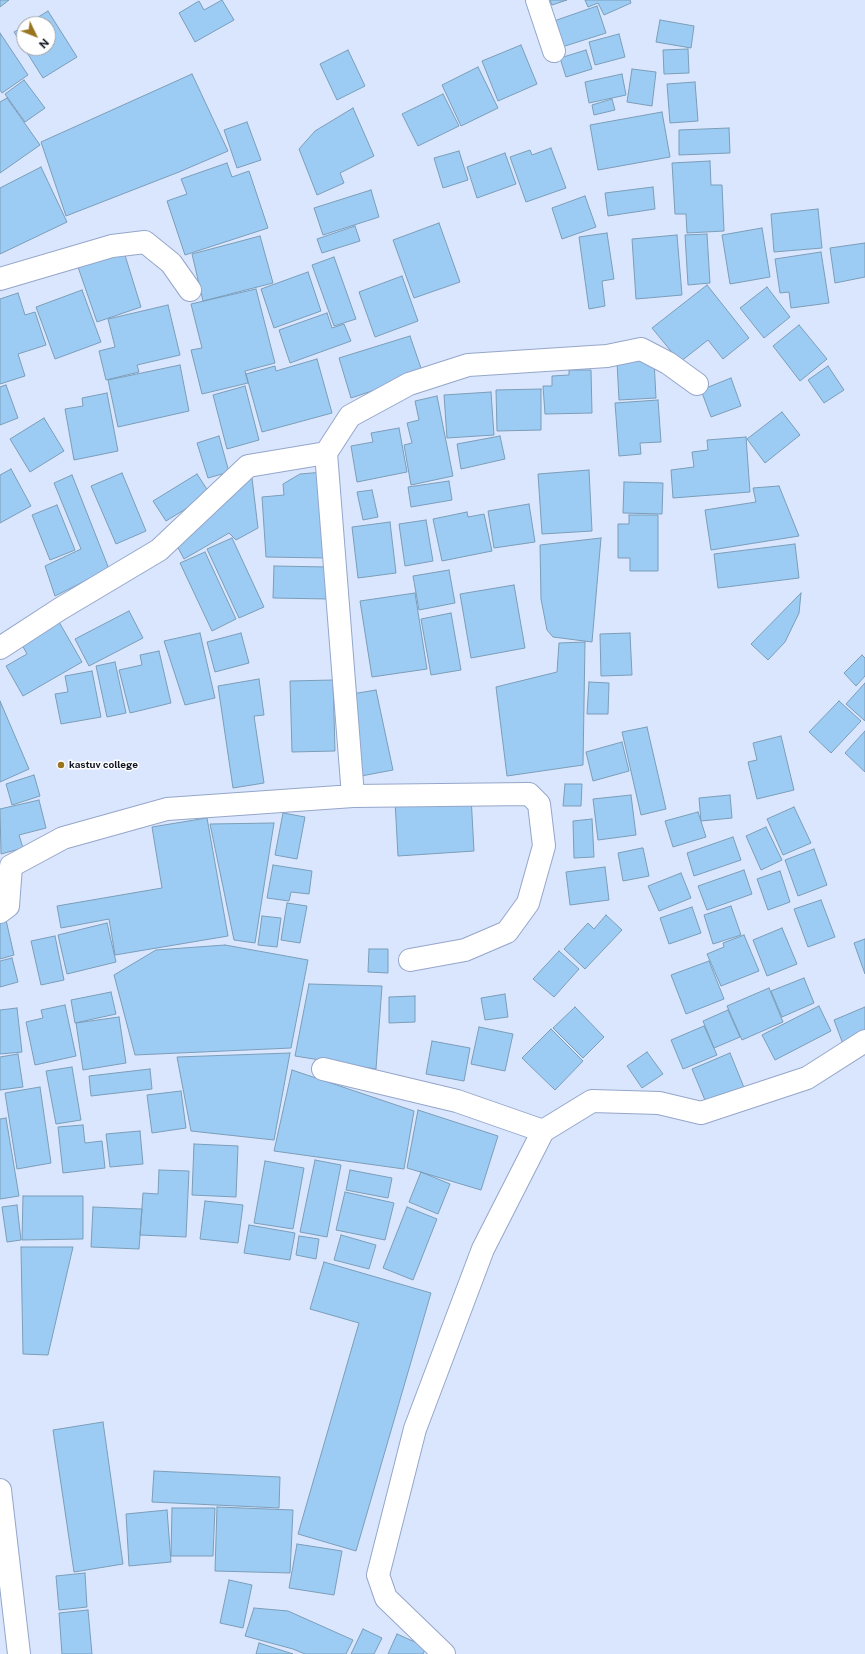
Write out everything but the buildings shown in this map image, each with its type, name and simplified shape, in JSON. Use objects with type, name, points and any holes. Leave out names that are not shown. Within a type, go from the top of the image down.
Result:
[{"type":"street","points":[[537,0],[554,51]]},
{"type":"street","points":[[0,278],[112,246],[145,242],[171,263],[190,290]]},
{"type":"street","points":[[353,796],[326,453],[350,416],[409,384],[468,365],[607,356],[641,349],[668,362],[697,384]]},
{"type":"street","points":[[0,648],[60,609],[159,550],[248,466],[326,453]]},
{"type":"street","points":[[0,912],[8,906],[11,866],[63,838],[167,809],[353,796],[529,794],[539,804],[544,846],[528,903],[508,932],[465,950],[410,960]]},
{"type":"street","points":[[444,1654],[386,1598],[378,1575],[416,1429],[483,1249],[543,1131],[592,1101],[659,1103],[701,1113],[807,1078],[865,1041]]},
{"type":"street","points":[[323,1070],[457,1101],[543,1131]]},
{"type":"street","points":[[0,1490],[19,1654]]},
{"type":"place","name":"kastuv college","points":[[61,765]]}]
